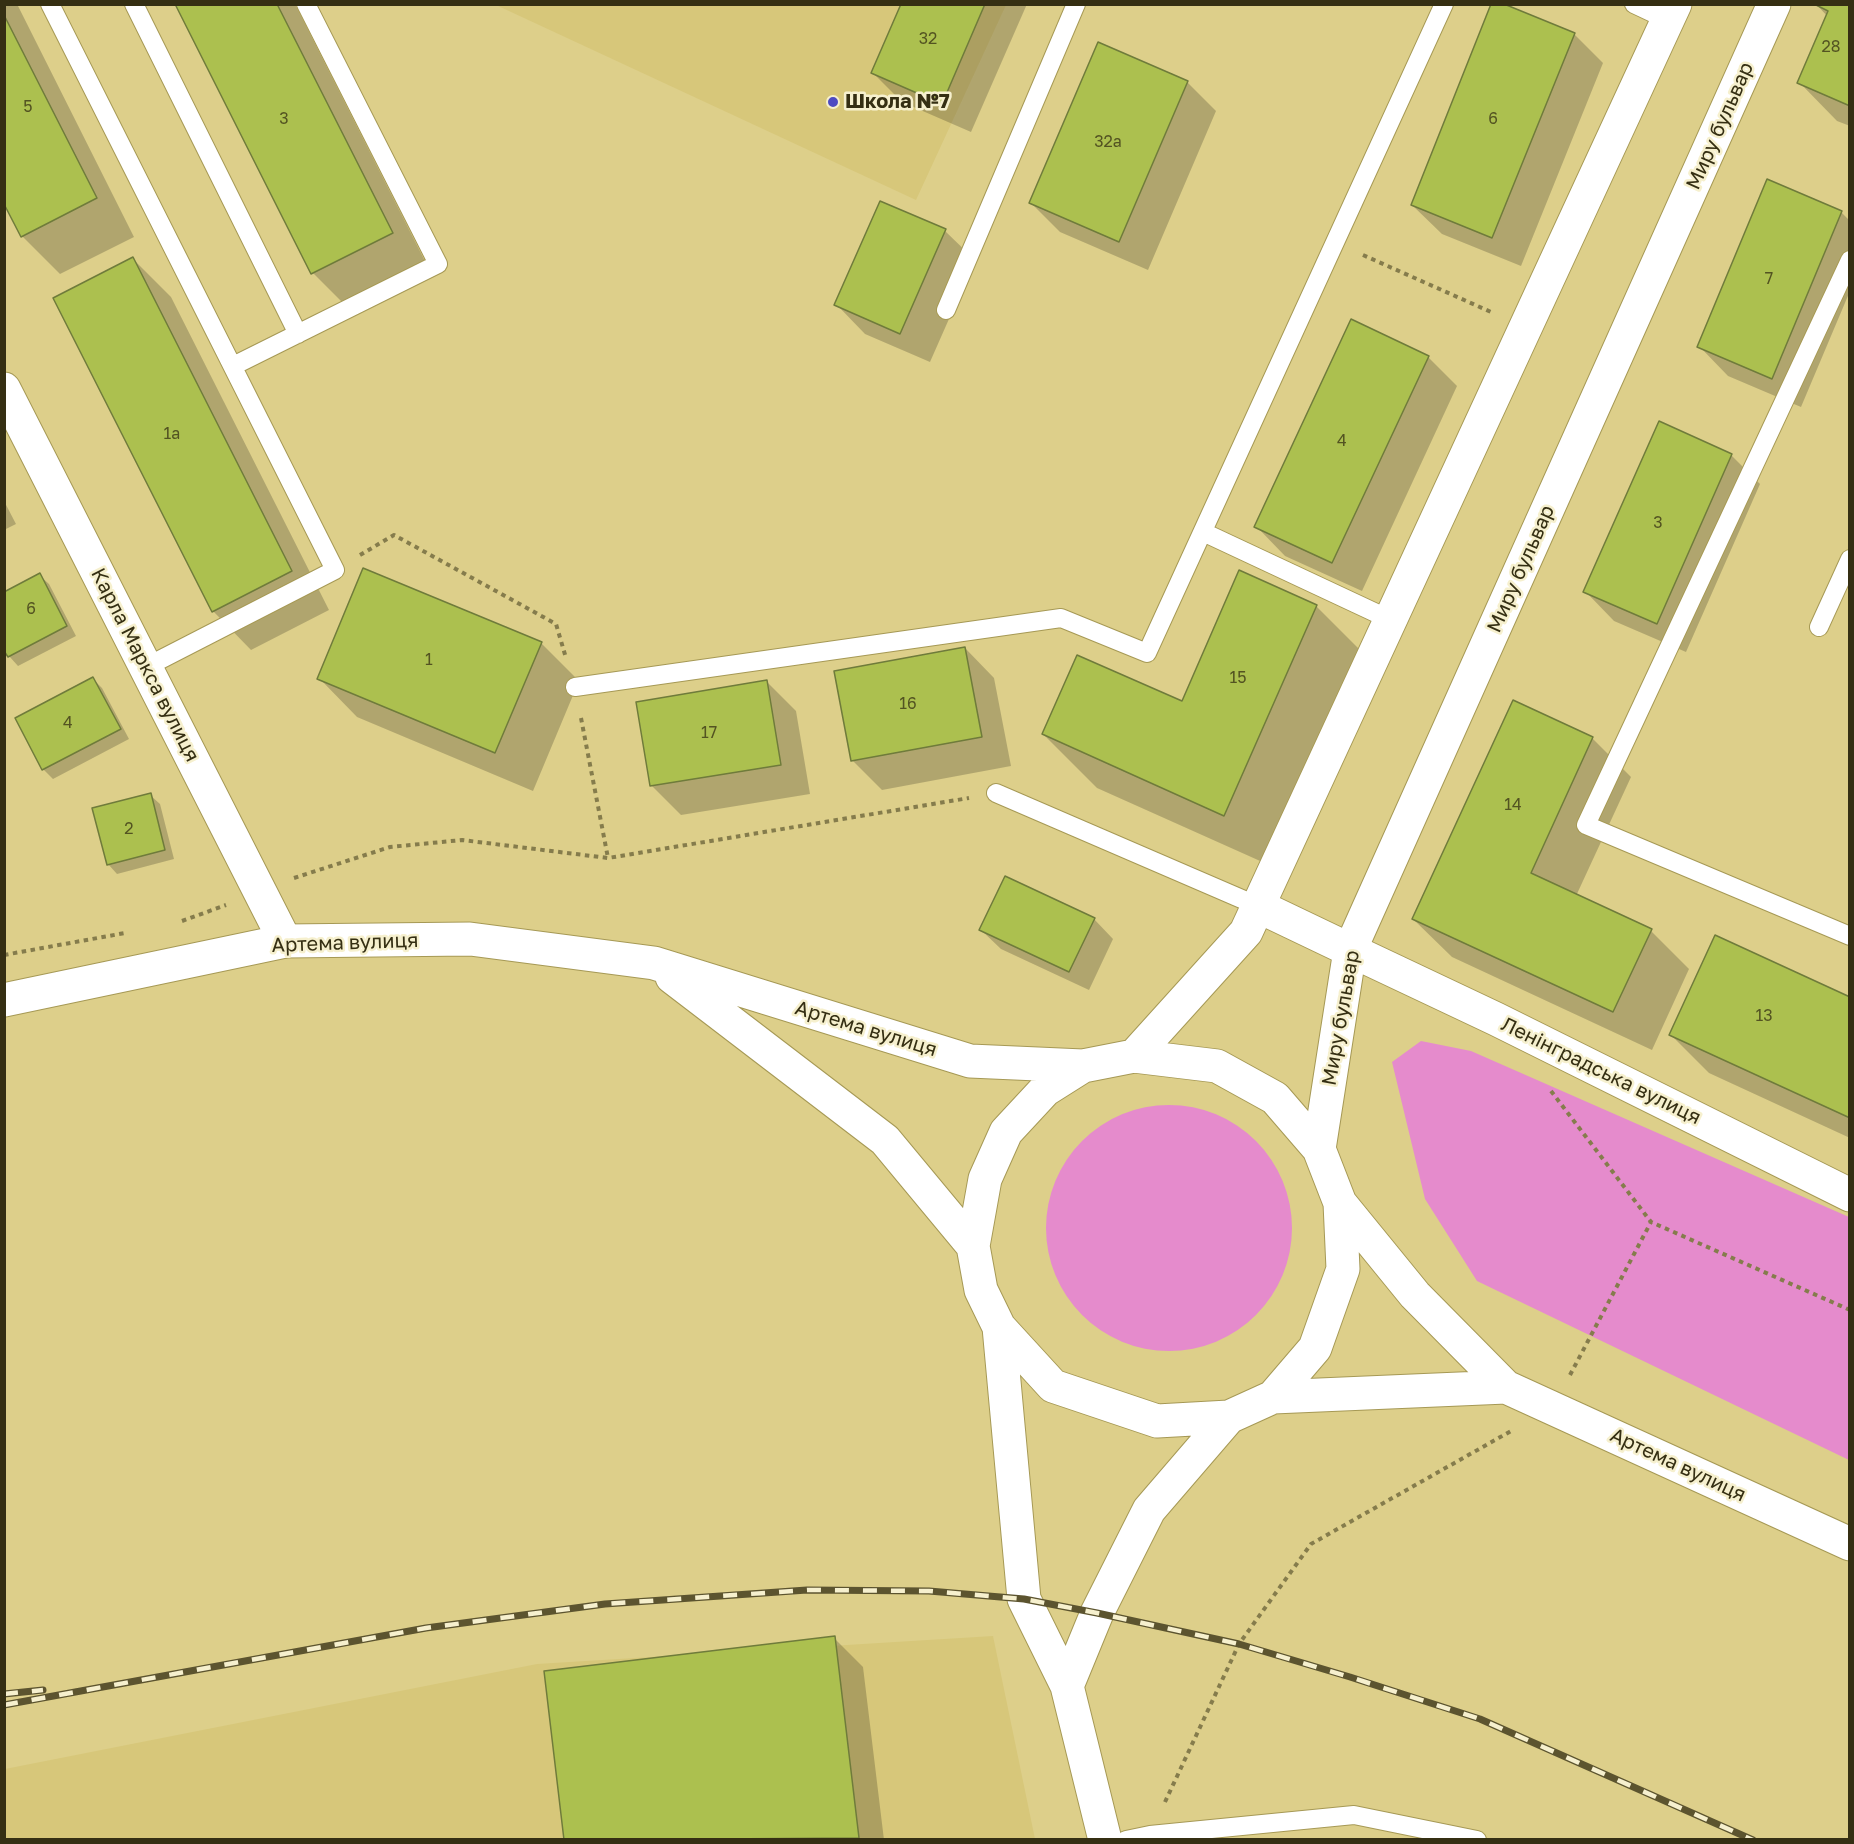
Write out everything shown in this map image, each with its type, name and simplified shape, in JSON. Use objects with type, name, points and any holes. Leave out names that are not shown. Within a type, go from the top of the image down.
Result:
[{"type":"main road","name":"Миру бульвар","points":[[1319,1149],[1350,950],[1774,4]]},
{"type":"main road","points":[[1134,1056],[1246,932],[1671,12]]},
{"type":"main road","name":"Карла Маркса вулиця","points":[[4,389],[285,941]]},
{"type":"main road","name":"Ленінградська вулиця","points":[[1258,906],[1496,1019],[1850,1195]]},
{"type":"main road","name":"Артема вулиця","points":[[4,1000],[285,941],[470,939],[654,963],[970,1060],[1083,1066]]},
{"type":"main road","points":[[654,963],[885,1140],[973,1246]]},
{"type":"main road","points":[[1134,1056],[1217,1066],[1275,1098],[1319,1149],[1340,1203],[1415,1295],[1506,1387],[1273,1397],[1229,1417],[1157,1421],[1053,1386],[999,1327],[981,1290],[973,1246],[985,1179],[1006,1132],[1045,1090],[1083,1066],[1134,1056]]},
{"type":"main road","points":[[1273,1397],[1315,1348],[1343,1269],[1340,1203]]},
{"type":"main road","points":[[999,1327],[1024,1599],[1067,1686],[1105,1839]]},
{"type":"main road","name":"Артема вулиця","points":[[1506,1387],[1850,1544]]},
{"type":"main road","points":[[1067,1686],[1097,1613],[1149,1510],[1229,1417]]},
{"type":"lane","points":[[50,4],[335,570],[146,667]]},
{"type":"lane","points":[[134,4],[298,334]]},
{"type":"lane","points":[[232,366],[438,264],[306,4]]},
{"type":"lane","points":[[946,310],[1076,4]]},
{"type":"lane","points":[[575,687],[1060,618],[1147,653],[1444,4]]},
{"type":"lane","points":[[1634,4],[1671,12]]},
{"type":"lane","points":[[1850,260],[1586,825],[1850,936]]},
{"type":"lane","points":[[1203,532],[1391,620]]},
{"type":"lane","points":[[1819,627],[1850,559]]},
{"type":"lane","points":[[996,793],[1258,906]]},
{"type":"lane","points":[[1126,1839],[1354,1815],[1477,1839]]},
{"type":"path","points":[[1335,242],[1526,328]]},
{"type":"path","points":[[335,570],[394,535],[556,624],[575,687],[608,858]]},
{"type":"path","points":[[176,923],[309,872],[390,847],[462,840],[608,858],[996,793]]},
{"type":"path","points":[[4,955],[130,932]]},
{"type":"path","points":[[1546,1083],[1651,1222],[1850,1310]]},
{"type":"path","points":[[1150,1835],[1239,1644],[1311,1544],[1553,1407],[1651,1222]]},
{"type":"shaded area","name":"Школа №7","points":[[496,5],[1006,5],[916,200]]},
{"type":"shaded area","points":[[1421,1041],[1471,1051],[1849,1217],[1849,1460],[1477,1281],[1425,1199],[1392,1062]]},
{"type":"shaded area","points":[[1181,1105],[1205,1110],[1227,1119],[1238,1125],[1256,1141],[1272,1159],[1283,1181],[1290,1204],[1292,1228],[1290,1252],[1283,1275],[1272,1297],[1256,1315],[1238,1331],[1205,1346],[1181,1351],[1157,1351],[1133,1346],[1100,1331],[1066,1297],[1055,1275],[1048,1252],[1046,1216],[1051,1192],[1066,1159],[1100,1125],[1122,1114],[1145,1107]]},
{"type":"shaded area","points":[[993,1636],[1035,1839],[5,1840],[5,1769],[537,1664]]},
{"type":"building","points":[[175,4],[277,4],[393,233],[311,274]]},
{"type":"building","points":[[901,4],[985,4],[942,104],[871,73]]},
{"type":"building","points":[[1491,4],[1504,4],[1575,33],[1492,238],[1411,205]]},
{"type":"building","points":[[1814,4],[1850,4],[1850,106],[1797,83],[1828,11]]},
{"type":"building","points":[[4,15],[97,198],[21,237],[4,204]]},
{"type":"building","points":[[1098,42],[1188,81],[1119,242],[1029,203]]},
{"type":"building","points":[[1767,179],[1842,211],[1772,379],[1697,347]]},
{"type":"building","points":[[880,201],[946,229],[900,334],[834,305]]},
{"type":"building","points":[[133,257],[292,571],[212,612],[53,298]]},
{"type":"building","points":[[1351,319],[1429,356],[1332,563],[1254,527]]},
{"type":"building","points":[[1659,421],[1732,454],[1657,624],[1583,592]]},
{"type":"building","points":[[363,568],[542,642],[495,753],[317,679]]},
{"type":"building","points":[[1239,570],[1317,605],[1224,816],[1042,734],[1077,655],[1182,701]]},
{"type":"building","points":[[40,573],[67,626],[8,657],[4,651],[4,592]]},
{"type":"building","points":[[965,647],[982,737],[851,761],[834,671]]},
{"type":"building","points":[[93,677],[121,729],[42,770],[15,718]]},
{"type":"building","points":[[767,680],[781,765],[650,786],[636,702]]},
{"type":"building","points":[[1513,700],[1593,737],[1531,873],[1652,929],[1613,1012],[1412,919]]},
{"type":"building","points":[[151,793],[165,850],[107,865],[92,808]]},
{"type":"building","points":[[1005,876],[1095,918],[1069,972],[979,930]]},
{"type":"building","points":[[1715,935],[1850,997],[1850,1118],[1669,1035]]},
{"type":"building","points":[[835,1636],[859,1838],[564,1840],[544,1671]]},
{"type":"railway","points":[[4,1705],[426,1628],[605,1604],[807,1590],[929,1591],[1024,1599],[1097,1613],[1239,1644],[1350,1677],[1480,1719],[1753,1840]]},
{"type":"railway","points":[[4,1694],[43,1690]]},
{"type":"place","name":"Школа №7","points":[[833,102]]}]
